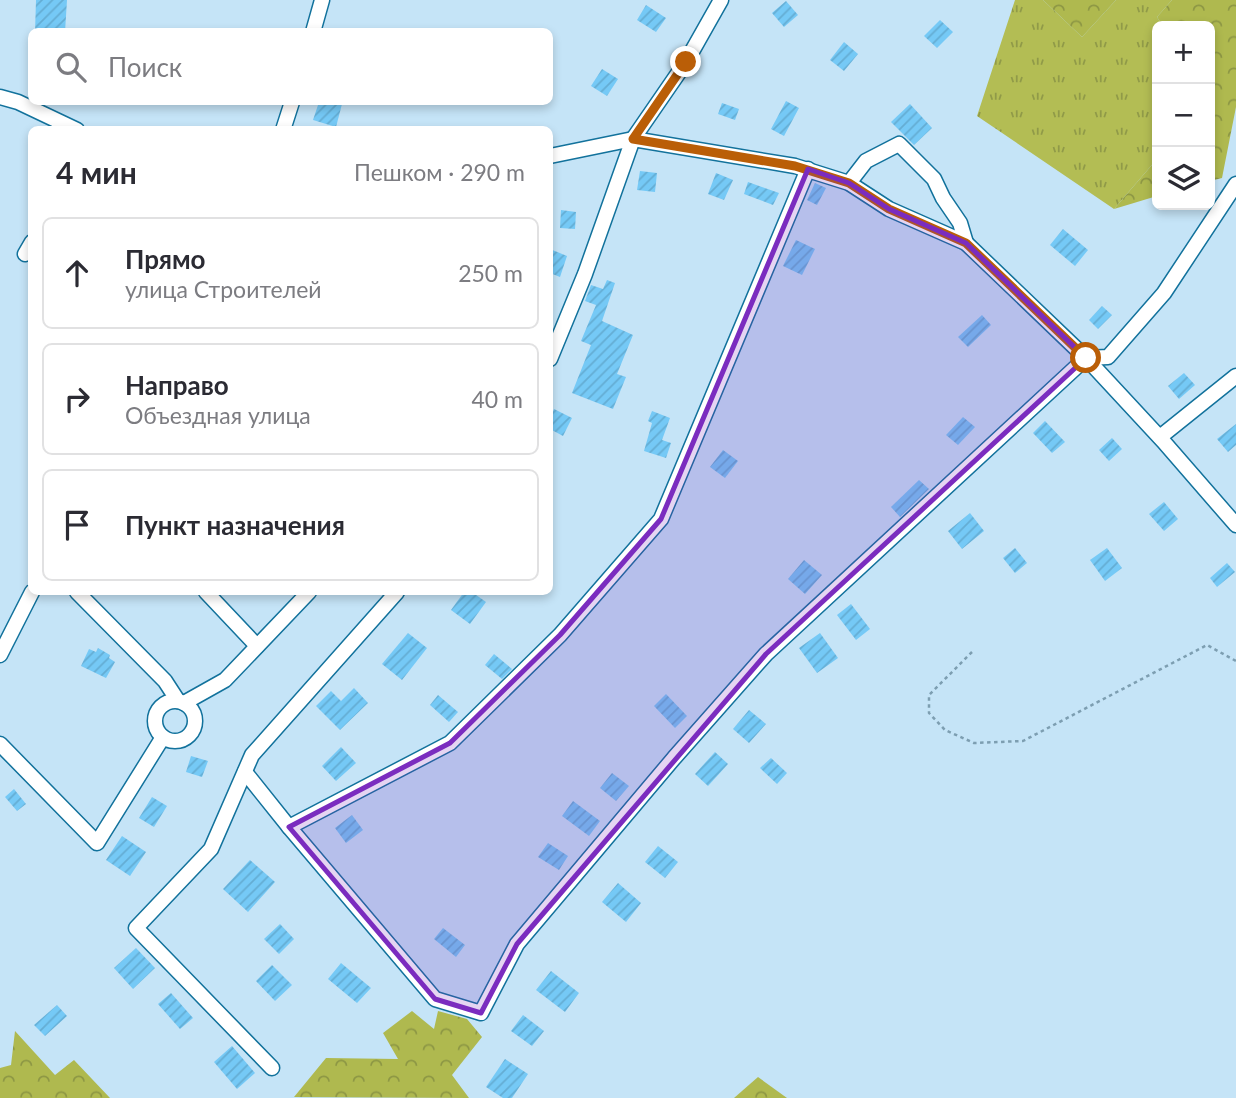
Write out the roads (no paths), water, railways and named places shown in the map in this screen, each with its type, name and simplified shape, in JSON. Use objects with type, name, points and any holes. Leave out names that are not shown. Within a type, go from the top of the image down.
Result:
[{"type":"street","points":[[314,28],[322,0]]},
{"type":"street","points":[[553,352],[585,274],[633,139],[686,62],[721,0]]},
{"type":"street","points":[[0,97],[18,102],[69,126]]},
{"type":"street","points":[[284,126],[291,105]]},
{"type":"street","points":[[553,155],[633,139],[808,169],[849,183],[889,209],[966,243],[1086,358],[1236,525]]},
{"type":"street","points":[[849,183],[866,161],[899,144],[934,179],[960,223],[966,243]]},
{"type":"street","points":[[289,827],[450,743],[560,635],[661,519],[808,169]]},
{"type":"street","points":[[245,772],[435,999],[481,1013],[517,944],[766,654],[1086,358],[1108,357],[1164,293],[1236,184]]},
{"type":"street","points":[[1160,438],[1236,376]]},
{"type":"street","points":[[0,656],[30,595]]},
{"type":"street","points":[[80,595],[165,681],[181,702],[190,706],[195,719],[192,732],[182,740],[175,741],[163,737],[155,726],[156,713],[165,703],[181,702],[225,680],[306,595]]},
{"type":"street","points":[[209,595],[257,646]]},
{"type":"street","points":[[272,1068],[136,928],[211,849],[252,755],[394,595]]},
{"type":"street","points":[[0,744],[97,844],[163,737]]}]
